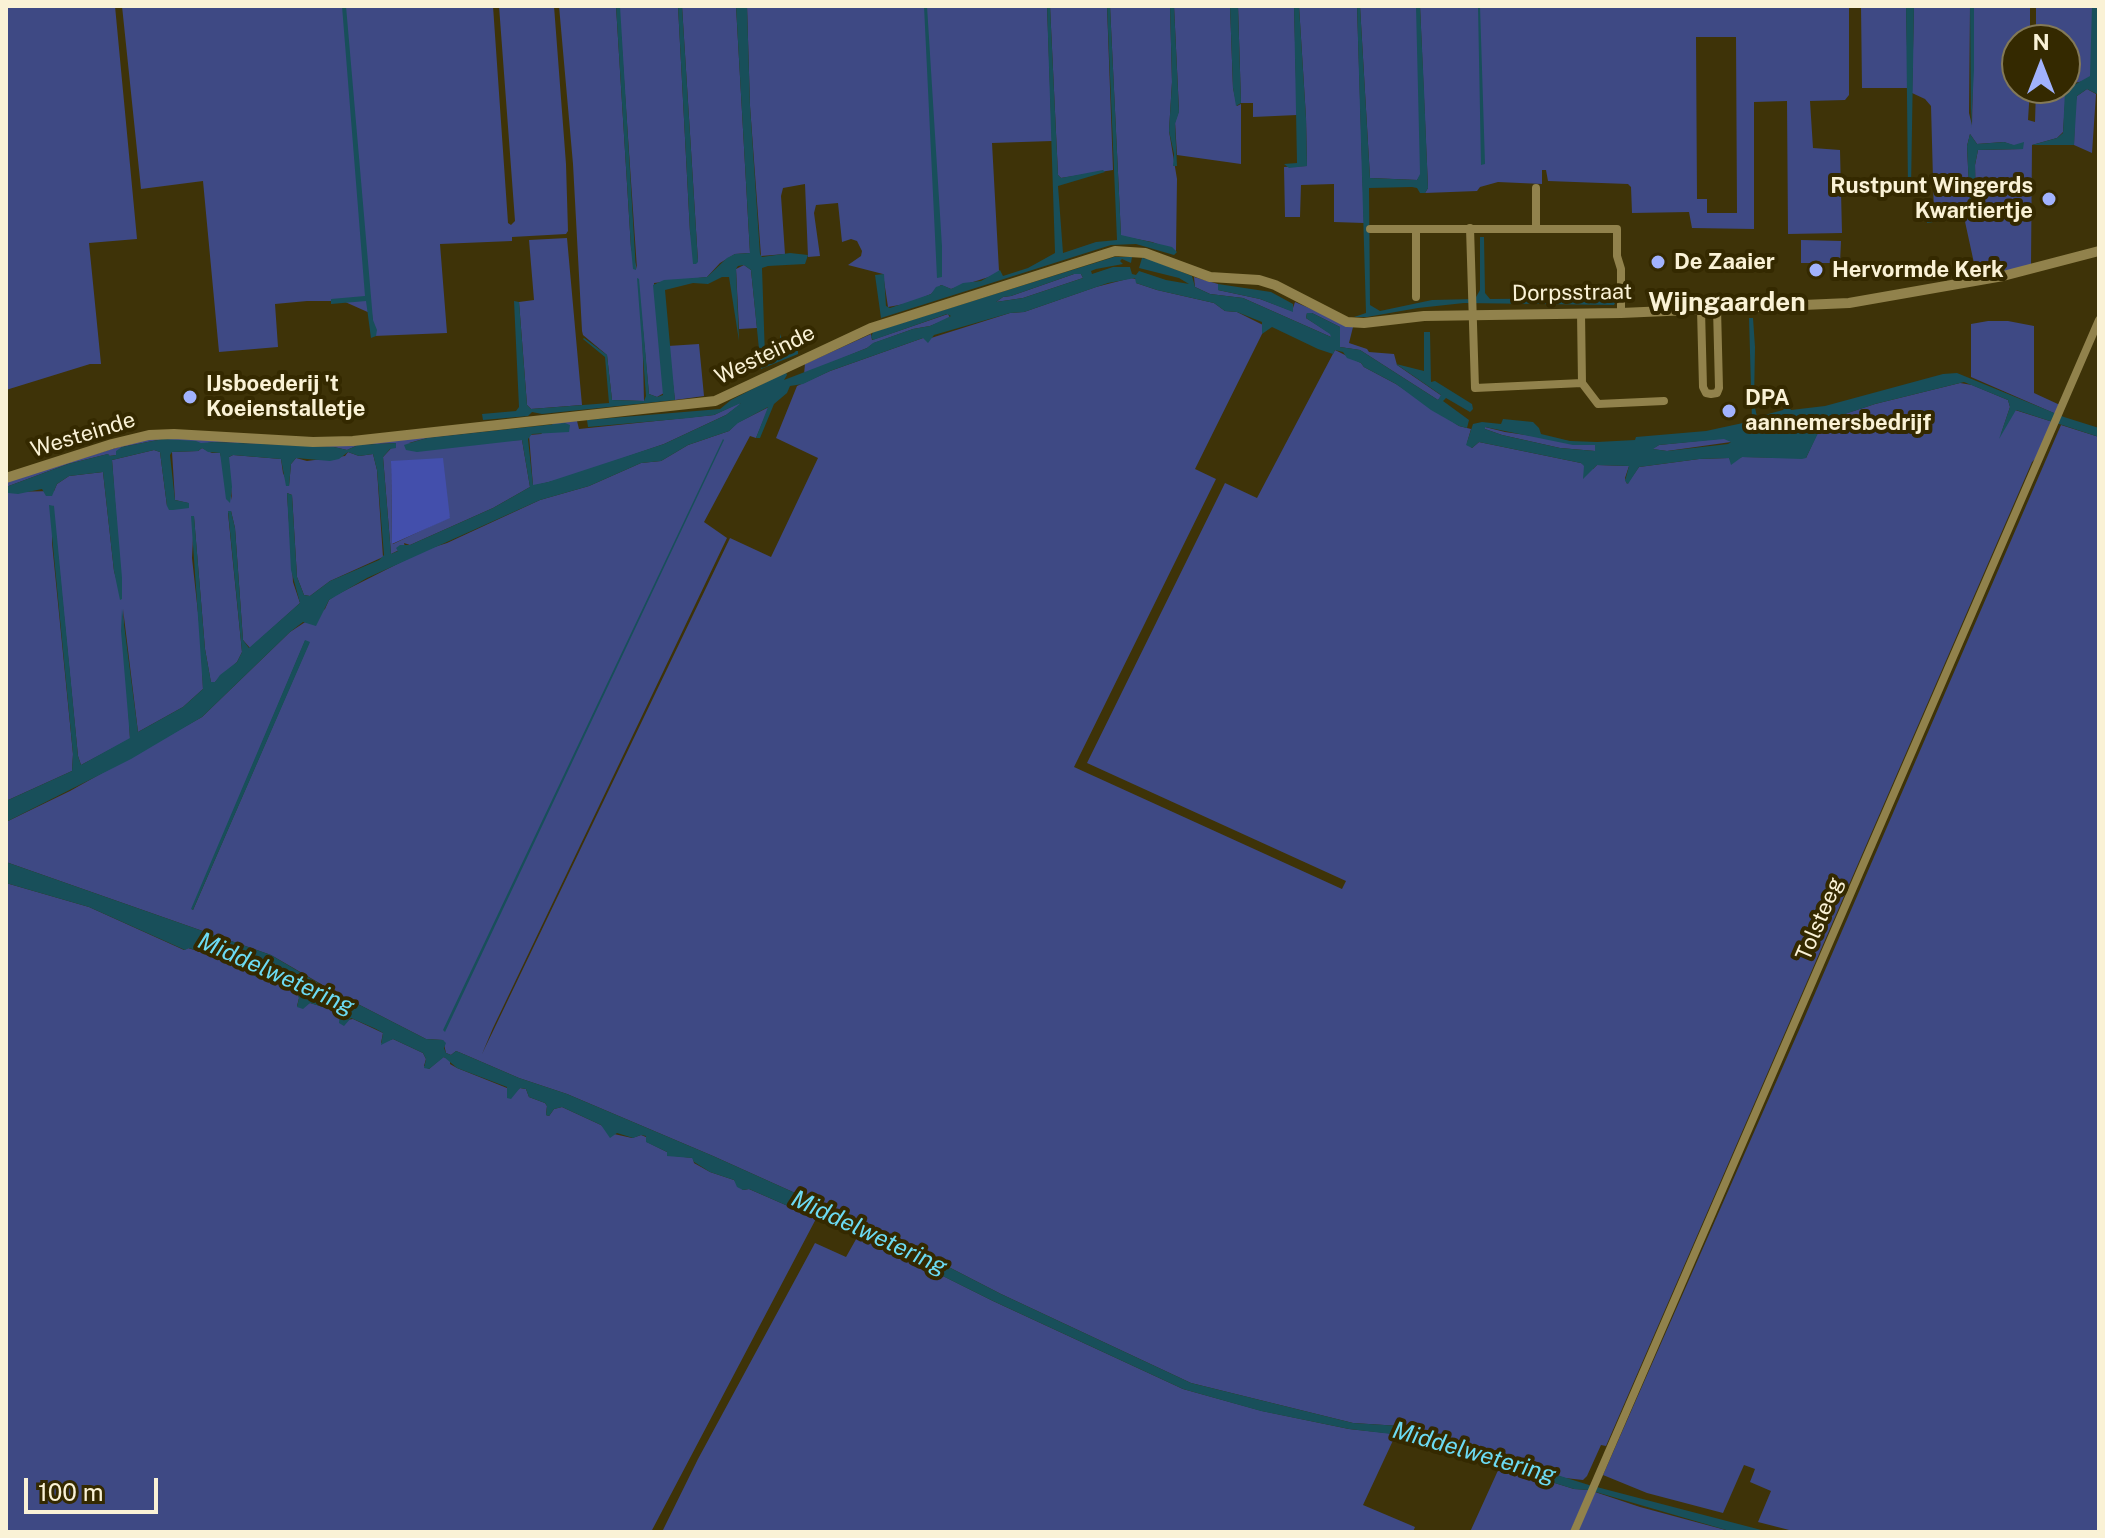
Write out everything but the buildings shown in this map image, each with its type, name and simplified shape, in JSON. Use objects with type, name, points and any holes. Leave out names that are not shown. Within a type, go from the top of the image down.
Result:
[{"type":"street","points":[[1536,188],[1536,227]]},
{"type":"street","points":[[1470,228],[1475,388],[1582,383]]},
{"type":"street","points":[[1370,229],[1617,229],[1621,313]]},
{"type":"street","points":[[1416,229],[1416,297]]},
{"type":"street","name":"Westeinde","points":[[6,478],[149,435],[353,441],[715,401],[871,328],[1115,251],[1145,253],[1210,277],[1259,280],[1347,322],[1424,316],[1471,305]]},
{"type":"street","name":"Dorpsstraat","points":[[1471,305],[1621,313],[1872,300],[2003,276],[2099,251]]},
{"type":"street","points":[[1701,310],[1703,387],[1706,393],[1711,394],[1717,393],[1719,388],[1717,308]]},
{"type":"street","points":[[1581,313],[1582,383],[1598,404],[1664,401]]},
{"type":"street","name":"Tolsteeg","points":[[1574,1532],[2099,320]]},
{"type":"shaded area","points":[[6,6],[115,6],[137,239],[89,243],[101,364],[90,364],[6,390]]},
{"type":"shaded area","points":[[122,6],[493,6],[508,223],[511,225],[515,221],[499,6],[554,6],[568,231],[566,234],[512,237],[512,241],[440,244],[447,333],[374,336],[372,314],[343,301],[307,301],[275,304],[278,347],[219,352],[203,181],[141,189]]},
{"type":"shaded area","points":[[559,6],[616,6],[631,248],[637,269],[619,6],[678,6],[690,232],[698,262],[682,6],[736,6],[750,253],[735,254],[720,263],[707,277],[654,283],[664,393],[657,397],[649,394],[642,320],[644,401],[612,400],[607,355],[582,331],[573,164]]},
{"type":"shaded area","points":[[747,6],[1047,6],[1052,141],[992,143],[999,271],[995,275],[951,289],[941,285],[931,294],[910,303],[888,307],[883,274],[848,265],[861,256],[862,251],[857,241],[842,242],[838,203],[816,205],[814,213],[820,256],[808,257],[805,184],[783,188],[785,254],[761,256],[750,106]]},
{"type":"shaded area","points":[[1050,6],[1107,6],[1113,170],[1061,178],[1058,175]]},
{"type":"shaded area","points":[[1110,6],[1170,6],[1172,82],[1169,131],[1177,179],[1176,251],[1121,236]]},
{"type":"shaded area","points":[[1174,6],[1230,6],[1233,88],[1237,106],[1241,104],[1241,164],[1177,155],[1175,122],[1179,111]]},
{"type":"shaded area","points":[[1238,6],[1294,6],[1297,115],[1253,117],[1253,103],[1241,103]]},
{"type":"shaded area","points":[[1299,6],[1357,6],[1364,223],[1334,222],[1334,184],[1301,185],[1300,217],[1285,217],[1284,167],[1307,166]]},
{"type":"shaded area","points":[[1360,6],[1418,6],[1423,185],[1420,176],[1417,180],[1370,178]]},
{"type":"shaded area","points":[[1420,6],[1849,6],[1849,95],[1845,100],[1810,101],[1813,148],[1840,150],[1842,233],[1788,234],[1787,101],[1754,102],[1754,229],[1692,228],[1689,212],[1632,213],[1631,187],[1628,184],[1548,181],[1546,170],[1542,170],[1542,184],[1498,182],[1480,187],[1477,191],[1425,193],[1428,188]],"holes":[[[1696,37],[1736,37],[1737,213],[1707,213],[1707,199],[1697,199]]]},
{"type":"shaded area","points":[[1861,6],[1906,6],[1908,88],[1862,88]]},
{"type":"shaded area","points":[[1914,6],[1970,6],[1969,113],[1972,125],[1974,6],[2030,6],[2030,24],[2001,24],[2001,104],[2029,104],[2028,120],[2035,122],[2036,104],[2065,104],[2063,132],[2057,138],[2032,145],[2031,266],[1977,277],[1964,217],[1976,211],[1975,165],[1978,150],[2023,149],[2004,142],[1977,144],[1970,134],[1967,146],[1970,208],[1966,212],[1934,216],[1931,106],[1912,93]]},
{"type":"shaded area","points":[[2036,6],[2099,6],[2099,78],[2081,82],[2081,24],[2036,24]]},
{"type":"shaded area","points":[[2087,89],[2096,94],[2092,153],[2074,145],[2075,105],[2081,104],[2081,93]]},
{"type":"shaded area","points":[[567,238],[582,405],[531,409],[527,405],[519,302],[534,300],[529,240]]},
{"type":"shaded area","points":[[1801,240],[1841,241],[1840,263],[1801,263]]},
{"type":"shaded area","points":[[744,265],[751,270],[757,328],[739,329],[736,269]]},
{"type":"shaded area","points":[[1081,274],[1083,278],[1023,298],[996,302],[1003,297]]},
{"type":"shaded area","points":[[1194,277],[1218,284],[1218,290],[1260,299],[1292,311],[1295,302],[1353,327],[1349,343],[1369,352],[1394,354],[1397,365],[1442,396],[1438,400],[1360,350],[1340,347],[1340,327],[1312,313],[1307,313],[1306,318],[1331,337],[1243,298],[1210,294],[1195,287]]},
{"type":"shaded area","points":[[1136,279],[1136,283],[1157,290],[1214,303],[1225,311],[1237,312],[1263,325],[1262,334],[1195,469],[1216,479],[1074,767],[1342,889],[1346,881],[1087,763],[1225,483],[1257,498],[1335,350],[1396,384],[1459,426],[1471,429],[1467,443],[1472,448],[1479,442],[1581,463],[1593,469],[1597,465],[1629,466],[1625,478],[1627,484],[1639,467],[1699,459],[1806,458],[1823,421],[1875,404],[1960,383],[2008,400],[2010,407],[2001,434],[2015,410],[2053,422],[2032,462],[1606,1446],[1601,1445],[1583,1480],[1565,1478],[1400,1426],[1353,1423],[1191,1383],[1001,1294],[875,1229],[713,1156],[456,1051],[451,1055],[446,1053],[443,1040],[426,1039],[350,1000],[343,1003],[339,1000],[340,995],[271,955],[6,862],[6,822],[70,791],[202,717],[290,632],[325,609],[329,600],[336,595],[425,550],[540,500],[589,486],[641,463],[661,461],[688,445],[729,431],[737,423],[769,407],[756,438],[750,436],[704,522],[727,538],[482,1054],[730,538],[771,557],[818,458],[776,438],[797,386],[923,338],[1010,313],[1024,312],[1096,287]],"holes":[[[305,641],[309,643],[193,910]]]},
{"type":"shaded area","points":[[948,314],[950,318],[874,343],[804,374],[805,364],[871,334],[872,340]]},
{"type":"shaded area","points":[[1988,321],[2034,326],[2034,393],[2060,405],[2056,414],[1971,377],[1971,324]]},
{"type":"shaded area","points":[[699,344],[704,396],[675,400],[668,346]]},
{"type":"shaded area","points":[[741,404],[726,415],[664,444],[533,486],[529,435],[541,434],[554,423],[427,438],[409,443],[522,440],[530,487],[493,508],[410,545],[404,543],[405,547],[391,554],[383,457],[396,443],[358,445],[347,450],[214,442],[201,444],[163,439],[122,447],[117,455],[108,454],[68,464],[6,487],[6,481],[152,437],[281,443],[577,421],[579,429],[714,415]],"holes":[[[391,461],[450,517],[392,544]]]},
{"type":"shaded area","points":[[2061,425],[2099,437],[2099,1532],[1797,1532],[1758,1522],[1771,1491],[1750,1482],[1755,1469],[1744,1465],[1723,1513],[1647,1493],[1603,1475],[1803,1021]]},
{"type":"shaded area","points":[[1485,427],[1596,445],[1595,451],[1560,448],[1502,435]]},
{"type":"shaded area","points":[[1729,439],[1731,442],[1667,451],[1652,449],[1659,445]]},
{"type":"shaded area","points":[[202,448],[220,453],[232,500],[229,457],[233,455],[281,459],[289,486],[291,464],[296,458],[307,461],[345,456],[348,452],[359,456],[373,454],[377,470],[383,557],[330,581],[310,596],[304,595],[297,577],[292,495],[287,493],[293,582],[300,603],[250,648],[243,640],[235,528],[231,511],[228,513],[242,652],[237,662],[211,683],[205,649],[194,517],[192,558],[203,689],[183,707],[138,732],[123,609],[130,739],[81,765],[53,505],[52,543],[73,754],[72,771],[6,801],[6,492],[54,491],[57,484],[69,476],[103,472],[114,571],[122,599],[112,460],[154,450],[160,452],[167,506],[188,503],[175,500],[172,452],[198,451]]},
{"type":"shaded area","points":[[443,458],[450,518],[392,544],[391,461]]},
{"type":"shaded area","points":[[6,883],[89,907],[184,950],[188,948],[244,966],[248,971],[268,976],[297,992],[297,1006],[310,1003],[330,1009],[336,1005],[347,1020],[353,1019],[383,1033],[381,1043],[393,1039],[423,1053],[426,1059],[424,1066],[429,1069],[443,1057],[450,1059],[450,1064],[457,1068],[507,1088],[507,1097],[520,1088],[526,1089],[529,1097],[545,1103],[546,1115],[562,1107],[614,1134],[632,1138],[641,1135],[646,1137],[647,1142],[675,1156],[693,1158],[694,1163],[710,1172],[734,1180],[743,1190],[749,1189],[804,1213],[818,1215],[651,1532],[6,1532]]},
{"type":"shaded area","points":[[859,1234],[993,1301],[1183,1389],[1262,1411],[1349,1429],[1396,1434],[1363,1505],[1415,1527],[1413,1532],[662,1532],[815,1243],[846,1257]]},
{"type":"shaded area","points":[[1500,1466],[1574,1489],[1589,1490],[1570,1532],[1470,1532]]},
{"type":"shaded area","points":[[1595,1492],[1640,1507],[1733,1532],[1577,1532]]},
{"type":"water","points":[[342,6],[346,6],[373,320],[377,330],[376,336],[371,338],[366,301],[331,304],[331,299],[365,296]]},
{"type":"water","points":[[616,6],[620,6],[636,270],[633,269],[631,248]]},
{"type":"water","points":[[678,6],[682,6],[696,264],[693,264],[690,232]]},
{"type":"water","points":[[736,6],[747,6],[760,254],[762,257],[790,253],[808,255],[805,264],[762,268],[765,357],[769,360],[780,356],[780,334],[786,351],[798,351],[798,354],[761,369],[751,270],[744,265],[738,266],[739,341],[729,277],[708,284],[693,283],[665,290],[675,400],[542,414],[532,412],[528,416],[483,420],[482,414],[516,411],[519,407],[514,301],[519,302],[527,405],[531,409],[609,403],[605,357],[584,338],[607,355],[612,400],[644,401],[637,278],[649,394],[657,397],[663,395],[653,285],[664,280],[707,277],[727,258],[750,253]]},
{"type":"water","points":[[924,6],[927,6],[942,247],[942,277],[937,278]]},
{"type":"water","points":[[1047,6],[1050,6],[1058,175],[1061,178],[1105,172],[1058,186],[1063,253],[1096,242],[1117,240],[1107,6],[1110,6],[1121,235],[1172,247],[1177,252],[1174,255],[1136,244],[1111,245],[881,318],[875,275],[884,274],[886,306],[890,308],[931,294],[942,285],[951,289],[963,283],[981,281],[1000,270],[1003,276],[1028,268],[1055,253]]},
{"type":"water","points":[[1170,6],[1174,6],[1179,112],[1175,124],[1177,166],[1173,166],[1169,131],[1172,82]]},
{"type":"water","points":[[1230,6],[1238,6],[1241,103],[1236,106],[1233,88]]},
{"type":"water","points":[[1294,6],[1299,6],[1307,166],[1289,168],[1284,164],[1297,163]]},
{"type":"water","points":[[1357,6],[1360,6],[1370,178],[1417,180],[1420,174],[1416,6],[1420,6],[1424,90],[1428,188],[1425,193],[1420,193],[1412,187],[1369,188],[1370,305],[1380,311],[1432,300],[1475,299],[1480,290],[1480,237],[1484,237],[1485,293],[1490,299],[1611,298],[1616,301],[1614,305],[1464,303],[1354,317],[1366,313]]},
{"type":"water","points":[[1478,6],[1485,164],[1481,165]]},
{"type":"water","points":[[1906,6],[1914,6],[1911,189],[1908,189]]},
{"type":"water","points":[[1970,6],[1974,6],[1971,128]]},
{"type":"water","points":[[2092,6],[2098,6],[2099,95],[2087,89],[2081,93],[2081,81],[2090,76]]},
{"type":"water","points":[[2064,104],[2077,104],[2074,145],[2032,145],[2057,138],[2063,133]]},
{"type":"water","points":[[1970,134],[1977,144],[2004,142],[2014,145],[2024,142],[2023,149],[1978,150],[1975,165],[1976,211],[1971,216],[1927,223],[1927,218],[1950,212],[1966,212],[1970,208],[1967,146]]},
{"type":"water","points":[[1114,257],[1132,257],[1131,263],[1122,259],[1123,264],[1096,269],[1091,271],[1092,274],[1113,267],[1130,267],[1132,274],[1136,275],[1139,271],[1189,284],[1179,278],[1139,268],[1142,258],[1192,276],[1195,287],[1210,294],[1243,298],[1331,337],[1306,318],[1307,313],[1312,313],[1340,327],[1340,347],[1360,350],[1438,400],[1441,395],[1396,364],[1424,371],[1424,332],[1430,332],[1431,382],[1435,381],[1472,404],[1473,409],[1470,412],[1446,398],[1443,401],[1469,420],[1467,428],[1459,426],[1396,384],[1347,358],[1343,352],[1335,350],[1333,354],[1318,349],[1272,327],[1262,334],[1262,322],[1237,312],[1225,311],[1214,303],[1136,283],[1135,278],[1108,283],[1024,312],[1010,313],[934,335],[928,343],[923,338],[830,371],[803,384],[790,386],[787,393],[774,404],[760,438],[756,438],[768,407],[729,431],[688,445],[661,461],[641,463],[589,486],[540,500],[367,578],[329,600],[316,626],[303,622],[290,632],[202,717],[131,759],[6,822],[6,801],[72,771],[73,754],[49,505],[54,506],[81,765],[130,738],[122,609],[138,732],[183,707],[203,689],[191,516],[194,516],[205,649],[211,682],[215,682],[237,662],[242,652],[228,511],[231,511],[235,528],[243,640],[249,648],[300,603],[291,570],[287,493],[292,495],[297,577],[304,595],[310,596],[330,581],[384,555],[373,454],[359,456],[348,452],[330,461],[296,458],[291,464],[289,486],[286,486],[281,459],[233,455],[229,457],[230,503],[226,499],[220,453],[202,448],[198,451],[172,452],[175,500],[189,503],[189,508],[173,510],[167,506],[160,452],[154,450],[112,460],[122,578],[120,600],[103,472],[69,476],[57,484],[52,496],[46,496],[42,489],[8,493],[6,487],[68,464],[108,454],[116,455],[122,447],[163,439],[347,450],[358,445],[396,443],[396,448],[390,449],[383,457],[391,554],[398,551],[396,548],[400,545],[410,545],[493,508],[530,487],[522,440],[417,452],[406,450],[404,445],[427,438],[565,423],[570,425],[569,432],[532,434],[528,439],[533,485],[548,482],[664,444],[726,415],[741,403],[714,415],[689,418],[588,427],[587,420],[720,409],[731,400],[786,372],[784,380],[873,343],[930,326],[951,316],[947,314],[873,340],[873,332]],"holes":[[[1081,274],[1083,278],[1023,298],[996,302],[1003,297]]]},
{"type":"water","points":[[1218,284],[1271,292],[1293,304],[1293,312],[1260,299],[1218,290]]},
{"type":"water","points":[[1749,318],[1753,318],[1754,403],[1757,417],[1783,410],[1788,404],[1791,410],[1825,406],[1943,374],[1957,373],[2099,428],[2099,437],[2016,410],[1999,439],[2010,407],[2008,400],[1964,382],[1875,404],[1824,421],[1806,458],[1742,457],[1731,465],[1729,458],[1699,459],[1639,467],[1628,484],[1625,481],[1629,466],[1597,465],[1583,479],[1584,466],[1581,463],[1479,442],[1472,448],[1466,445],[1473,424],[1501,424],[1503,419],[1533,422],[1541,434],[1570,441],[1597,442],[1706,431],[1752,421]],"holes":[[[1485,427],[1573,445],[1595,445],[1595,451],[1560,448],[1502,435]],[[1724,439],[1731,442],[1667,451],[1653,449],[1659,445]]]},
{"type":"water","points":[[724,440],[445,1032],[443,1030]]},
{"type":"water","points":[[305,640],[310,642],[193,910],[191,909]]},
{"type":"water","name":"Middelwetering","points":[[6,862],[271,955],[340,996],[339,1000],[343,1002],[350,1000],[426,1039],[443,1040],[446,1053],[451,1055],[456,1051],[713,1156],[875,1229],[1001,1294],[1191,1383],[1353,1423],[1400,1426],[1589,1485],[1769,1532],[1733,1532],[1589,1490],[1574,1489],[1400,1435],[1349,1429],[1261,1411],[1183,1389],[993,1301],[828,1219],[804,1213],[749,1189],[743,1190],[737,1187],[734,1180],[710,1172],[692,1158],[667,1156],[667,1152],[646,1142],[646,1136],[633,1138],[617,1133],[610,1138],[601,1125],[562,1107],[546,1115],[545,1103],[529,1097],[526,1089],[520,1088],[511,1099],[507,1098],[507,1087],[457,1068],[444,1057],[429,1069],[424,1068],[426,1059],[423,1053],[393,1039],[381,1045],[383,1033],[351,1018],[344,1026],[339,1023],[340,1008],[336,1006],[330,1009],[310,1003],[303,1009],[297,1007],[297,992],[268,976],[256,977],[244,966],[189,948],[185,950],[89,907],[6,883]]},
{"type":"place","name":"Rustpunt Wingerds Kwartiertje","points":[[2049,199]]},
{"type":"place","name":"De Zaaier","points":[[1658,262]]},
{"type":"place","name":"Hervormde Kerk","points":[[1816,270]]},
{"type":"place","name":"IJsboederij 't Koeienstalletje","points":[[190,397]]},
{"type":"place","name":"DPA aannemersbedrijf","points":[[1729,411]]},
{"type":"district","name":"Wijngaarden","points":[[1727,303]]}]
